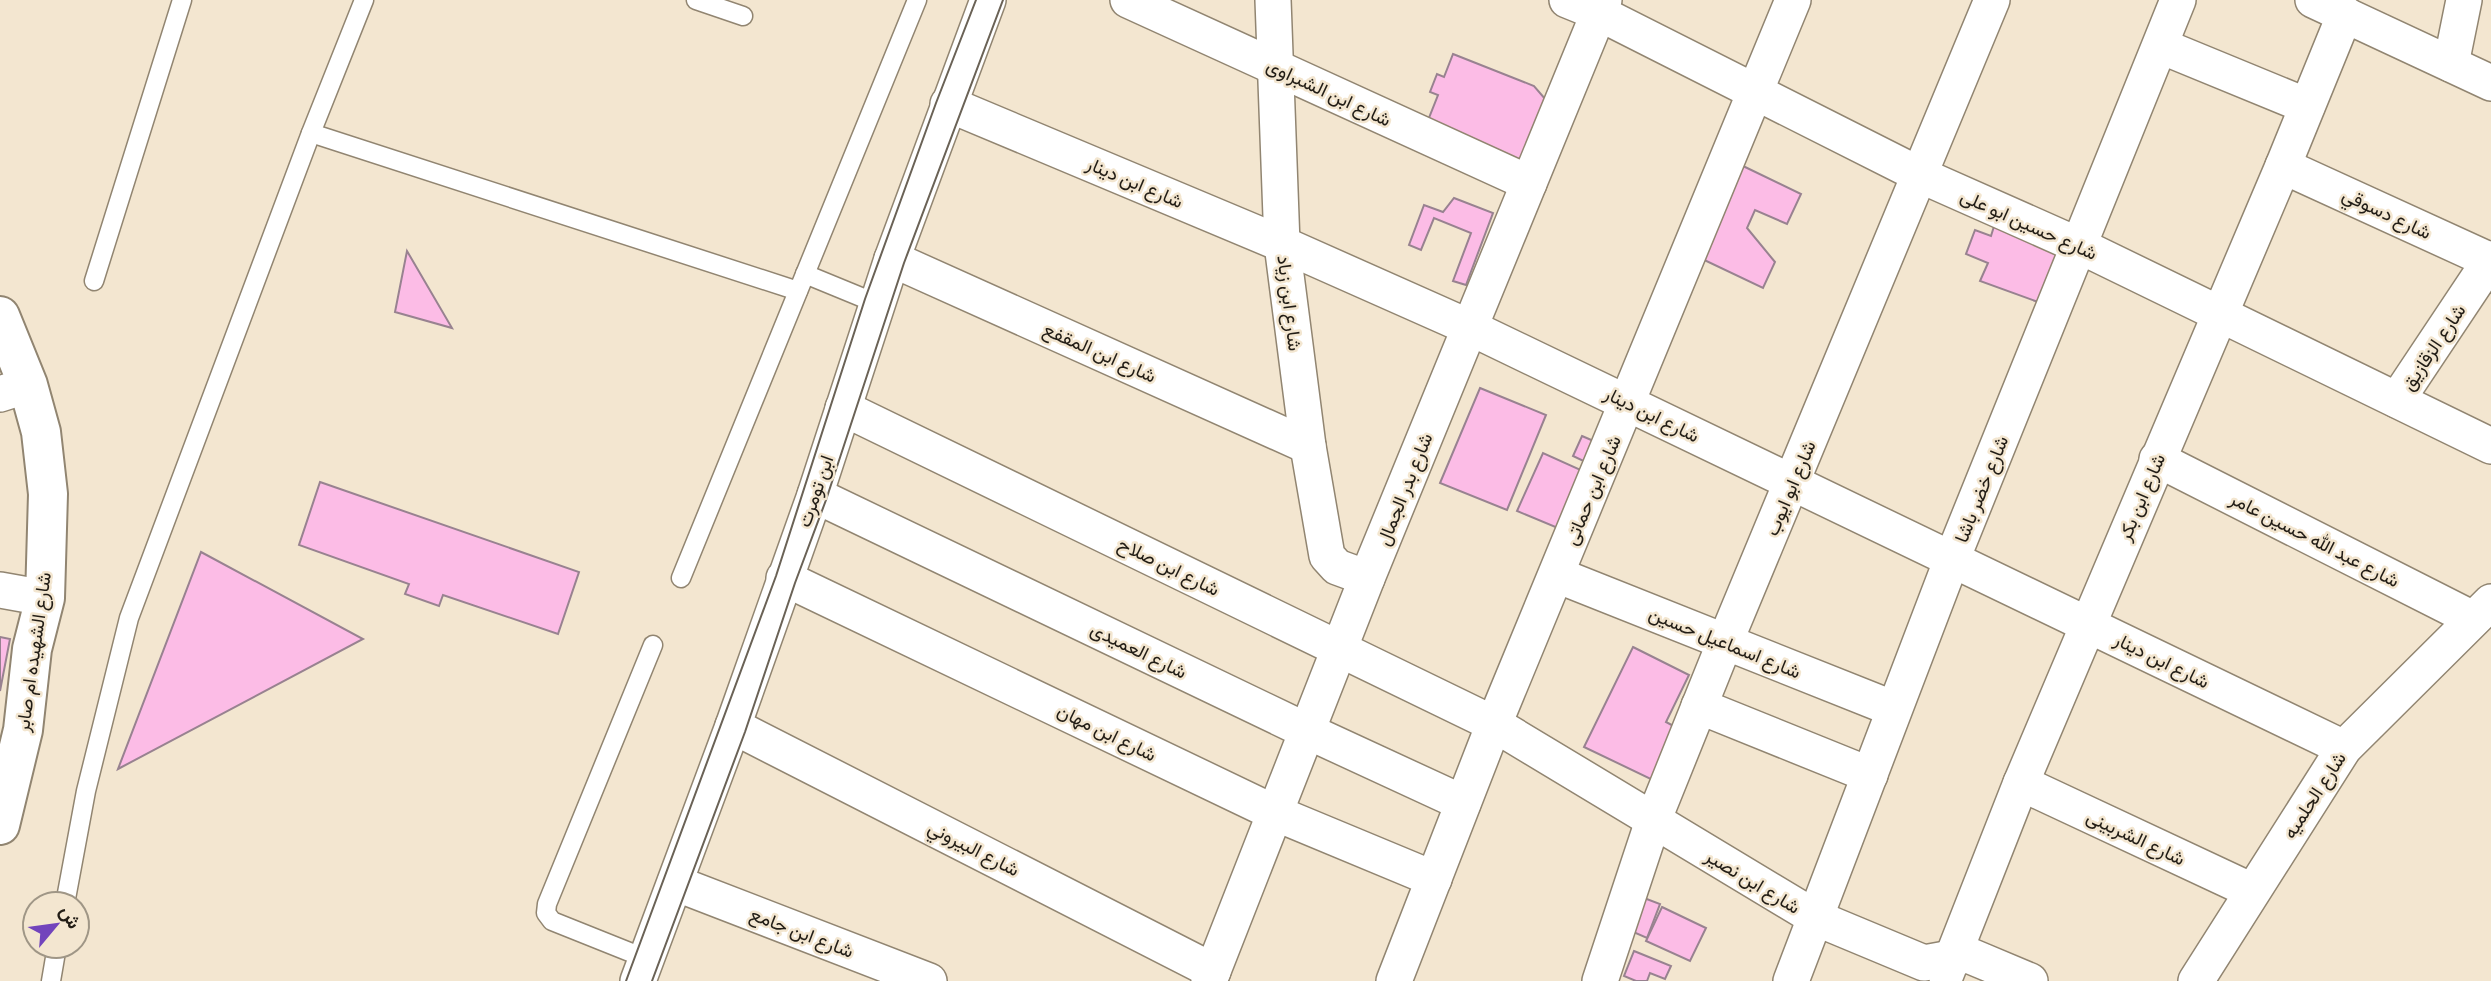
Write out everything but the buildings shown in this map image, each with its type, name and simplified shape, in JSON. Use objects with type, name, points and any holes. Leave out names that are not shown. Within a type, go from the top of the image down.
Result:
[{"type":"street","name":"ابن تومرت","points":[[643,970],[815,495],[892,259],[988,0]]},
{"type":"street","name":"شارع ابن الشبراوى","points":[[1128,0],[1529,183]]},
{"type":"street","name":"شارع ابن زياد","points":[[1273,0],[1282,244],[1308,446],[1327,556],[1337,567],[1367,578]]},
{"type":"street","name":"شارع حسين ابو على","points":[[1567,0],[1601,6],[1757,91],[1920,174],[2080,246],[2491,446]]},
{"type":"street","name":"شارع ابن حماتى","points":[[1394,981],[1494,724],[1793,0]]},
{"type":"street","name":"شارع ابو ايوب","points":[[1600,981],[1653,821],[1992,0]]},
{"type":"street","name":"شارع خضر باشا","points":[[1791,981],[1952,559],[2178,0]]},
{"type":"street","points":[[2313,0],[2491,83]]},
{"type":"street","points":[[2451,64],[2464,0]]},
{"type":"street","name":"شارع بدر الجمال","points":[[1211,976],[1367,578],[1601,6]]},
{"type":"street","name":"شارع ابن بكر","points":[[1949,968],[2087,624],[2283,166],[2345,14]]},
{"type":"street","points":[[2161,46],[2307,106]]},
{"type":"street","name":"شارع ابن دينار","points":[[948,104],[1282,244],[1471,328],[2344,748]]},
{"type":"street","name":"شارع دسوقي","points":[[2283,166],[2491,260]]},
{"type":"street","name":"شارع ابن المقفع","points":[[892,259],[1308,446]]},
{"type":"street","name":"شارع الزقازيق","points":[[2398,400],[2491,260]]},
{"type":"street","name":"شارع الشهيده ام صابر","points":[[0,316],[14,390],[41,432],[48,494],[45,598],[11,727],[0,825]]},
{"type":"street","name":"شارع ابن صلاح","points":[[843,408],[1494,724]]},
{"type":"street","name":"شارع عبد الله حسين عامر","points":[[2157,459],[2482,610]]},
{"type":"street","name":"شارع العميدى","points":[[815,495],[1463,803]]},
{"type":"street","name":"شارع اسماعيل حسين","points":[[1557,575],[1894,709]]},
{"type":"street","name":"شارع ابن مهان","points":[[784,578],[1275,813],[1434,879]]},
{"type":"street","points":[[0,590],[45,598]]},
{"type":"street","name":"شارع الحلميه","points":[[2196,981],[2344,748],[2482,610]]},
{"type":"street","points":[[1699,706],[1870,775]]},
{"type":"street","name":"شارع ابن نصير","points":[[1494,724],[1816,919],[1924,963],[1939,961],[1949,968],[1968,955],[2029,981]]},
{"type":"street","name":"شارع البيروني","points":[[733,726],[1211,976]]},
{"type":"street","name":"شارع الشربينى","points":[[2021,783],[2252,891]]},
{"type":"street","name":"شارع ابن جامع","points":[[675,883],[929,981]]},
{"type":"lane","points":[[94,281],[182,0]]},
{"type":"lane","points":[[68,890],[86,791],[130,618],[311,134],[364,0]]},
{"type":"lane","points":[[696,0],[743,16]]},
{"type":"lane","points":[[681,578],[917,0]]},
{"type":"lane","points":[[311,134],[878,304]]},
{"type":"lane","points":[[643,970],[552,921],[546,914],[547,904],[653,645]]},
{"type":"lane","points":[[51,981],[55,960]]},
{"type":"tram line","points":[[626,981],[776,576],[865,299],[976,0]]},
{"type":"tram line","points":[[652,981],[745,732],[826,500],[904,263],[1003,0]]}]
